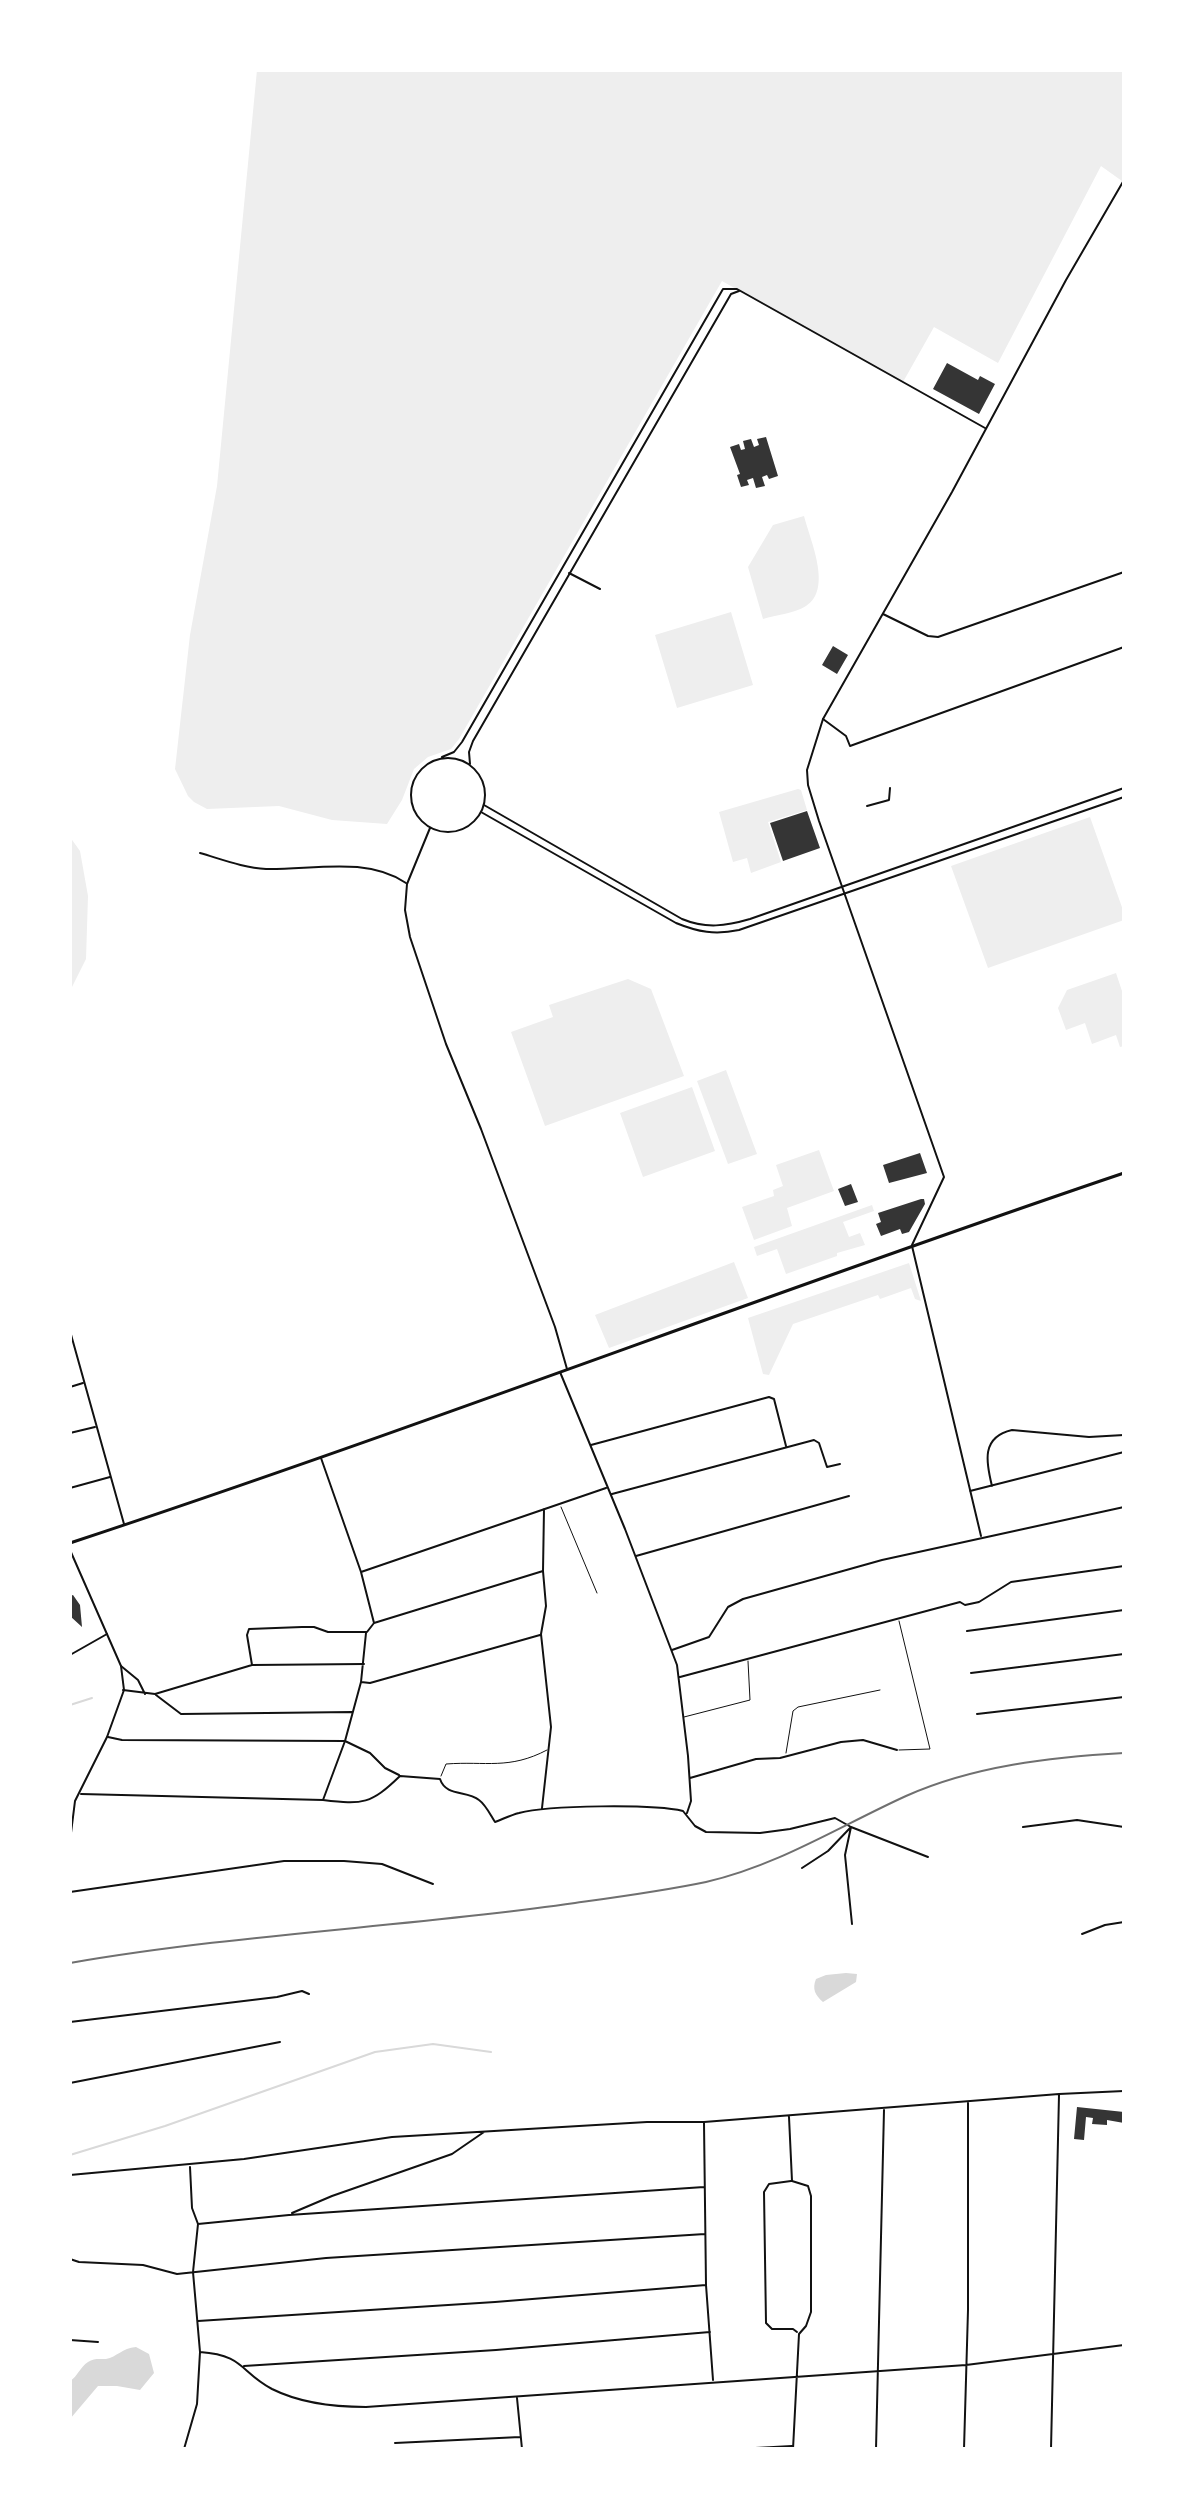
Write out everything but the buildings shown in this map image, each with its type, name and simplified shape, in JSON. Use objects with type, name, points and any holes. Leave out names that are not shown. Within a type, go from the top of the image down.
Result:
[{"type":"main road","points":[[70,1543],[1124,1173]]},
{"type":"street","points":[[981,1537],[912,1245],[944,1177],[807,778],[810,755],[823,719],[1123,181]]},
{"type":"street","points":[[442,757],[460,759],[470,764],[483,780],[486,796],[481,812],[471,824],[460,830],[447,832],[430,828],[415,813],[410,789],[420,769],[442,757],[454,752],[462,742],[723,289],[740,291],[986,428]]},
{"type":"street","points":[[470,764],[469,752],[473,741],[731,294],[740,291]]},
{"type":"street","points":[[660,397],[668,402]]},
{"type":"street","points":[[657,404],[664,408]]},
{"type":"street","points":[[591,518],[598,523]]},
{"type":"street","points":[[587,524],[595,529]]},
{"type":"street","points":[[883,614],[928,636],[938,637],[1124,572]]},
{"type":"street","points":[[569,573],[600,589]]},
{"type":"street","points":[[823,719],[846,736],[850,746],[1124,647]]},
{"type":"street","points":[[867,806],[889,800],[890,788]]},
{"type":"street","points":[[484,805],[693,924],[719,927],[750,919],[1124,788]]},
{"type":"street","points":[[481,812],[695,931],[724,933],[1124,797]]},
{"type":"street","points":[[430,828],[407,884],[405,910],[410,937],[446,1044],[555,1327],[567,1370]]},
{"type":"street","points":[[200,853],[263,869],[338,865],[392,873],[407,884]]},
{"type":"street","points":[[577,867],[581,861]]},
{"type":"street","points":[[643,904],[649,900]]},
{"type":"street","points":[[70,1331],[124,1525]]},
{"type":"street","points":[[560,1372],[672,1650],[683,1717],[691,1801],[690,1811],[686,1814]]},
{"type":"street","points":[[70,1387],[84,1383]]},
{"type":"street","points":[[590,1446],[769,1397],[774,1399],[787,1447]]},
{"type":"street","points":[[70,1433],[96,1426]]},
{"type":"street","points":[[992,1486],[988,1453],[992,1441],[1004,1432],[1012,1430],[1089,1437],[1124,1435]]},
{"type":"street","points":[[611,1494],[817,1441],[827,1467],[840,1464]]},
{"type":"street","points":[[969,1491],[1124,1452]]},
{"type":"street","points":[[321,1457],[361,1572],[374,1623]]},
{"type":"street","points":[[70,1488],[110,1477]]},
{"type":"street","points":[[361,1572],[608,1487]]},
{"type":"street","points":[[636,1556],[849,1496]]},
{"type":"street","points":[[672,1650],[709,1637],[728,1607],[743,1599],[882,1560],[1124,1507]]},
{"type":"street","points":[[542,1809],[551,1727],[541,1634],[546,1606],[544,1509]]},
{"type":"street","points":[[70,1550],[124,1677],[123,1690],[107,1737],[74,1804],[70,1841]]},
{"type":"street","points":[[678,1678],[960,1602],[965,1605],[986,1598],[1011,1582],[1124,1566]]},
{"type":"street","points":[[323,1800],[345,1741],[361,1682],[367,1632],[374,1623],[543,1571]]},
{"type":"street","points":[[967,1631],[1124,1610]]},
{"type":"street","points":[[252,1665],[247,1635],[249,1629],[314,1627],[328,1632],[367,1632]]},
{"type":"street","points":[[70,1655],[107,1634]]},
{"type":"street","points":[[361,1682],[370,1683],[541,1634]]},
{"type":"street","points":[[971,1673],[1124,1654]]},
{"type":"street","points":[[123,1690],[155,1694],[252,1665],[364,1664]]},
{"type":"street","points":[[121,1666],[138,1680],[145,1695]]},
{"type":"street","points":[[155,1694],[181,1714],[352,1712]]},
{"type":"street","points":[[977,1714],[1124,1697]]},
{"type":"street","points":[[107,1737],[122,1740],[345,1741],[370,1753],[385,1768],[400,1776],[440,1779],[448,1790],[479,1800],[495,1822],[542,1809],[675,1809],[686,1814],[695,1826],[706,1832],[760,1833],[835,1818],[928,1857]]},
{"type":"street","points":[[689,1778],[756,1759],[785,1756],[841,1742],[863,1740],[897,1750]]},
{"type":"street","points":[[78,1794],[361,1803],[381,1794],[400,1776]]},
{"type":"street","points":[[1023,1827],[1077,1820],[1124,1827]]},
{"type":"street","points":[[802,1868],[828,1851],[851,1827]]},
{"type":"street","points":[[851,1827],[845,1855],[852,1924]]},
{"type":"street","points":[[70,1892],[284,1861],[382,1864],[433,1884]]},
{"type":"street","points":[[1082,1934],[1124,1922]]},
{"type":"street","points":[[70,2022],[277,1997],[302,1991],[309,1994]]},
{"type":"street","points":[[70,2083],[280,2042]]},
{"type":"street","points":[[70,2175],[244,2159],[392,2137],[647,2122],[704,2122],[1124,2091]]},
{"type":"street","points":[[1051,2449],[1059,2094]]},
{"type":"street","points":[[964,2449],[968,2102]]},
{"type":"street","points":[[876,2449],[884,2109]]},
{"type":"street","points":[[789,2116],[792,2181]]},
{"type":"street","points":[[704,2122],[706,2285],[713,2382]]},
{"type":"street","points":[[289,2215],[332,2196],[452,2154],[485,2131]]},
{"type":"street","points":[[184,2449],[197,2404],[200,2352],[193,2272],[198,2224],[192,2208],[190,2164]]},
{"type":"street","points":[[737,2449],[793,2447],[799,2334],[811,2312],[811,2196],[808,2186],[792,2181],[769,2184],[764,2192],[766,2323],[772,2329],[793,2329],[799,2334]]},
{"type":"street","points":[[198,2224],[704,2187]]},
{"type":"street","points":[[70,2259],[143,2265],[177,2274],[326,2258],[705,2234]]},
{"type":"street","points":[[198,2321],[706,2285]]},
{"type":"street","points":[[244,2366],[710,2332]]},
{"type":"street","points":[[70,2340],[98,2342]]},
{"type":"street","points":[[200,2352],[227,2356],[272,2389],[292,2397],[344,2407],[966,2365],[1124,2345]]},
{"type":"street","points":[[516,2396],[522,2449]]},
{"type":"street","points":[[395,2443],[520,2437]]},
{"type":"lane","points":[[560,1504],[597,1593]]},
{"type":"lane","points":[[897,1750],[930,1749],[898,1619]]},
{"type":"lane","points":[[683,1717],[750,1700],[748,1659]]},
{"type":"lane","points":[[785,1756],[793,1711],[798,1707],[880,1690]]},
{"type":"lane","points":[[440,1779],[446,1764],[508,1764],[528,1760],[547,1750]]},
{"type":"shaded area","points":[[257,70],[1124,70],[1124,180],[1101,166],[998,363],[934,327],[903,382],[722,281],[459,739],[451,749],[428,757],[414,769],[402,800],[387,824],[332,820],[279,806],[207,809],[188,796],[175,769],[190,635],[217,486]]},
{"type":"shaded area","points":[[804,516],[817,564],[818,588],[806,606],[763,619],[748,567],[773,525]]},
{"type":"shaded area","points":[[731,612],[753,685],[677,708],[655,635]]},
{"type":"shaded area","points":[[798,789],[807,810],[768,822],[781,862],[751,873],[747,858],[733,862],[719,812]]},
{"type":"shaded area","points":[[1090,817],[1124,920],[988,968],[951,866]]},
{"type":"shaded area","points":[[70,837],[80,851],[88,896],[86,959],[70,991]]},
{"type":"shaded area","points":[[1116,973],[1124,997],[1124,1046],[1120,1047],[1116,1035],[1092,1044],[1085,1023],[1066,1030],[1058,1008],[1067,990]]},
{"type":"shaded area","points":[[628,979],[651,989],[684,1076],[545,1126],[511,1032],[553,1017],[549,1005]]},
{"type":"shaded area","points":[[726,1070],[757,1154],[728,1164],[697,1081]]},
{"type":"shaded area","points":[[692,1087],[715,1151],[643,1177],[620,1113]]},
{"type":"shaded area","points":[[819,1150],[834,1191],[787,1208],[792,1226],[754,1240],[742,1207],[774,1196],[773,1190],[783,1186],[776,1165]]},
{"type":"shaded area","points":[[872,1205],[874,1211],[843,1222],[849,1237],[860,1233],[865,1245],[786,1274],[777,1249],[757,1256],[754,1247]]},
{"type":"shaded area","points":[[734,1262],[748,1298],[609,1348],[595,1315]]},
{"type":"shaded area","points":[[909,1263],[921,1301],[915,1299],[911,1288],[880,1299],[878,1295],[793,1324],[769,1375],[763,1374],[748,1318]]},
{"type":"shaded area","points":[[857,1974],[856,1982],[823,2002],[815,1992],[816,1979]]},
{"type":"shaded area","points":[[136,2347],[149,2354],[154,2373],[140,2390],[98,2386],[70,2419],[70,2381],[83,2366],[92,2360],[110,2358]]},
{"type":"waterway","points":[[70,1705],[92,1698]]},
{"type":"waterway","points":[[70,2155],[165,2126],[375,2052],[433,2044],[491,2052]]},
{"type":"railway","points":[[70,1963],[196,1945],[512,1911],[706,1882],[758,1866],[906,1796],[958,1777],[1041,1760],[1124,1753]]}]
